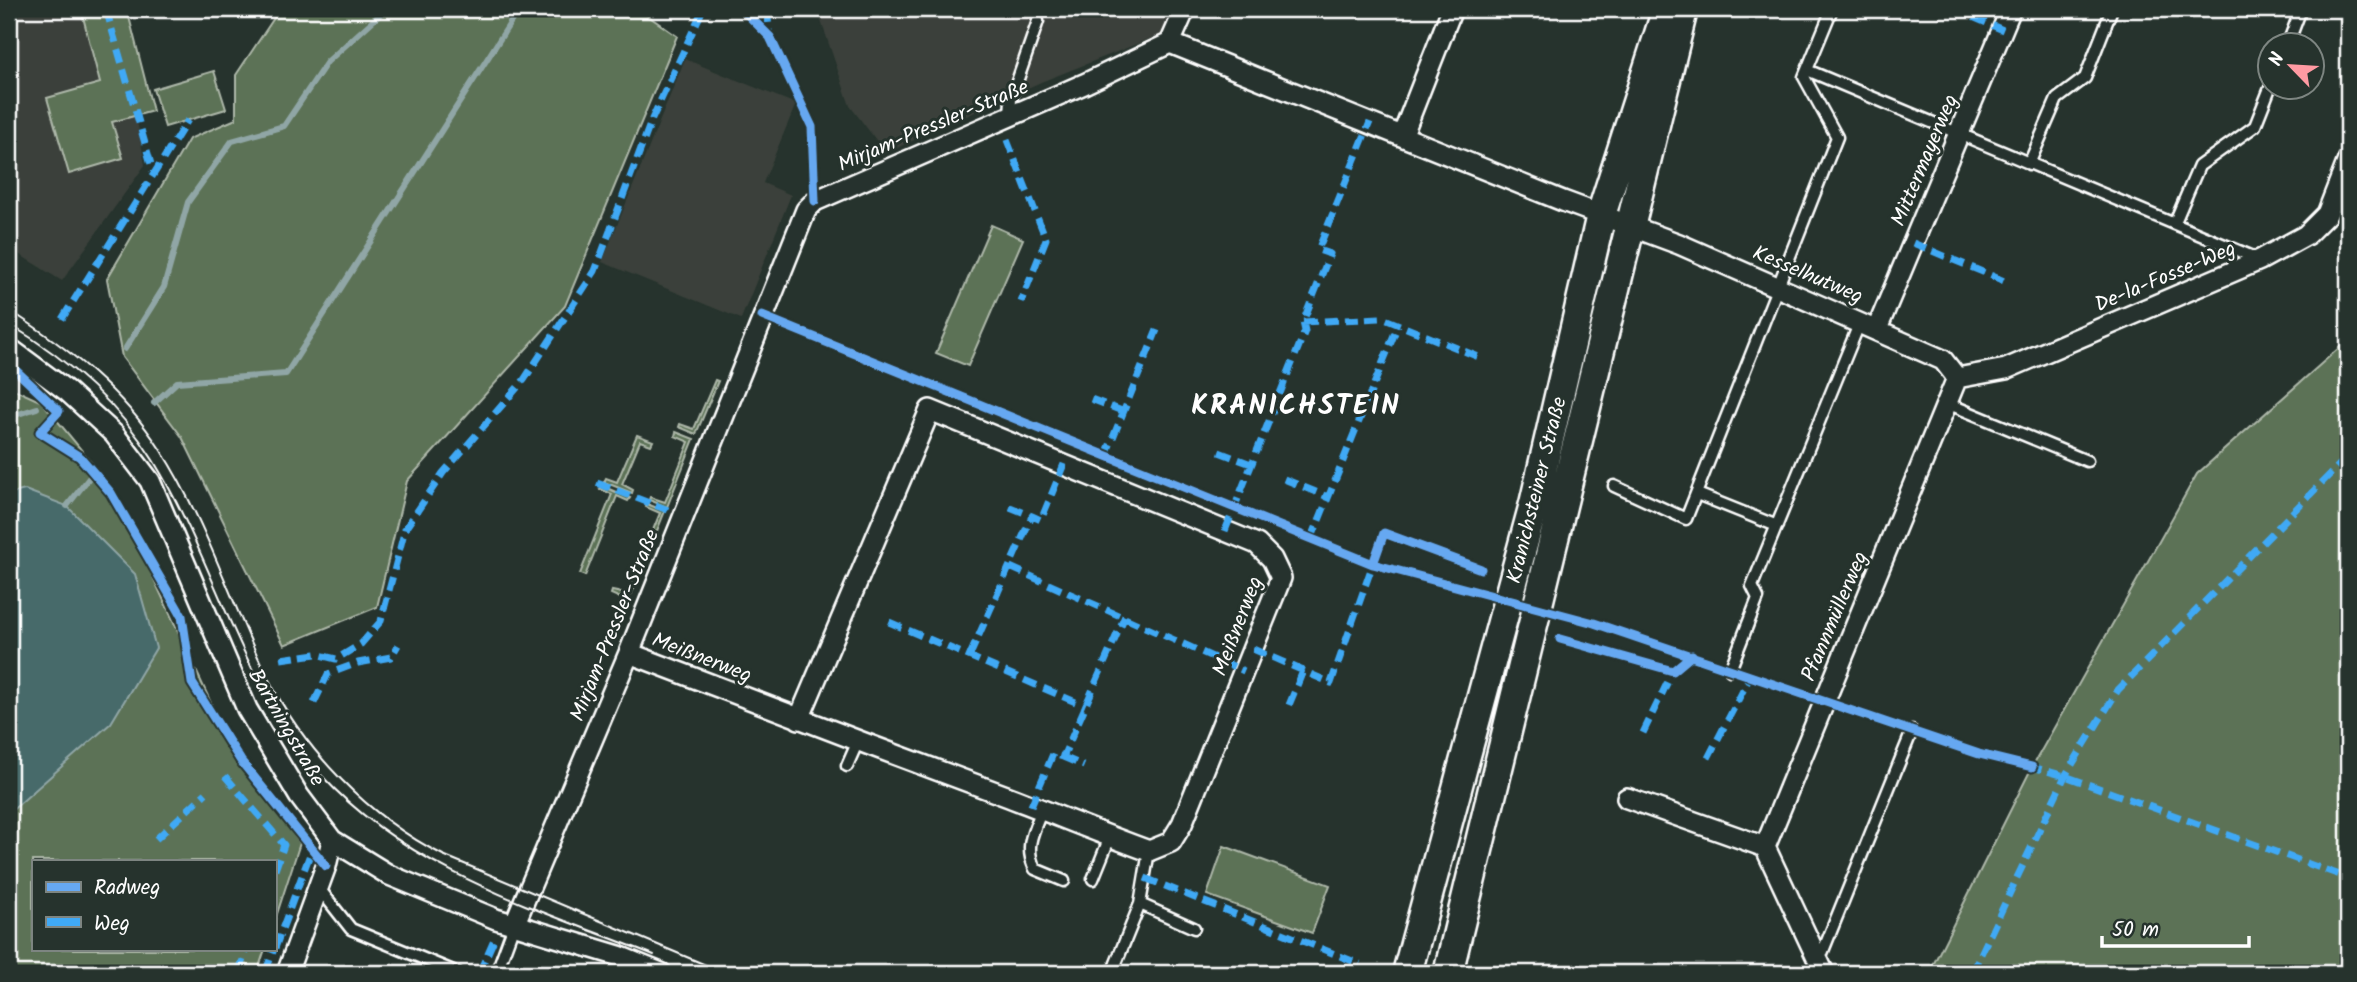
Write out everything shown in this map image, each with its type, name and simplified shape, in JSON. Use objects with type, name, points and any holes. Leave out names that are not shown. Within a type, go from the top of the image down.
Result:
[{"type":"main road","name":"Kranichsteiner Straße","points":[[1407,973],[1534,504],[1601,215],[1667,9]]},
{"type":"main road","name":"Kranichsteiner Straße","points":[[1448,973],[1683,9]]},
{"type":"street","points":[[1185,9],[1171,43],[1601,215]]},
{"type":"street","points":[[1403,134],[1452,9]]},
{"type":"street","name":"Mittermayerweg","points":[[1869,325],[1959,135],[2011,9]]},
{"type":"street","name":"Mirjam-Pressler-Straße","points":[[514,925],[629,653],[806,210],[815,201],[1010,117],[1171,43]]},
{"type":"street","name":"De-la-Fosse-Weg","points":[[1957,378],[2006,369],[2260,260],[2306,235],[2327,214],[2348,160]]},
{"type":"street","name":"Kesselhutweg","points":[[1601,215],[1632,225],[1869,325],[1943,360],[1957,378]]},
{"type":"street","name":"Bartningstraße","points":[[9,348],[67,391],[114,434],[150,481],[247,709],[299,796],[332,840],[389,875],[514,925],[619,956],[661,973]]},
{"type":"street","name":"Pfannmüllerweg","points":[[1765,847],[1823,701],[1949,404],[1957,378]]},
{"type":"street","name":"Meißnerweg","points":[[629,653],[799,719],[1149,851],[1171,842],[1182,824],[1281,578],[1272,559],[1257,544],[930,410],[799,719]]},
{"type":"street","points":[[1627,798],[1765,847],[1821,967]]},
{"type":"street","points":[[291,972],[332,840]]},
{"type":"lane","points":[[1614,486],[1686,519],[1697,495],[1776,285],[1837,137],[1804,77],[1832,9]]},
{"type":"lane","points":[[2029,164],[2057,99],[2085,78],[2112,9]]},
{"type":"lane","points":[[2292,32],[2301,9]]},
{"type":"lane","points":[[1010,117],[1011,99],[1038,21]]},
{"type":"lane","points":[[1807,70],[2029,164],[2175,222],[2260,260]]},
{"type":"lane","points":[[2175,222],[2199,166],[2255,125],[2264,102]]},
{"type":"lane","points":[[1730,670],[1758,598],[1752,586],[1869,325]]},
{"type":"lane","points":[[1949,404],[2087,461]]},
{"type":"lane","points":[[1697,495],[1777,526]]},
{"type":"lane","points":[[1821,967],[1912,731]]},
{"type":"lane","points":[[847,766],[858,741]]},
{"type":"lane","points":[[1042,810],[1030,841],[1028,855],[1035,869],[1064,881]]},
{"type":"lane","points":[[1093,879],[1110,837]]},
{"type":"lane","points":[[1112,973],[1140,904],[1149,851]]},
{"type":"lane","points":[[318,887],[351,929],[458,973]]},
{"type":"lane","points":[[1140,904],[1194,928]]},
{"type":"lane","points":[[497,973],[514,925]]},
{"type":"shaded area","points":[[9,9],[117,9],[145,165],[62,281],[9,248]]},
{"type":"shaded area","points":[[817,9],[1172,9],[1162,34],[1041,82],[886,153],[850,106]]},
{"type":"shaded area","points":[[685,59],[796,104],[763,183],[791,195],[741,319],[602,262]]},
{"type":"green space","points":[[81,9],[127,9],[153,111],[112,122],[123,158],[69,174],[47,98],[100,83]]},
{"type":"green space","points":[[280,9],[638,9],[677,36],[565,306],[407,481],[377,607],[284,645],[182,437],[122,357],[107,279],[189,139],[236,119],[236,75]]},
{"type":"green space","points":[[214,71],[226,109],[165,127],[153,89]]},
{"type":"green space","points":[[991,225],[1023,239],[968,366],[936,353]]},
{"type":"green space","points":[[2348,340],[2348,973],[1929,973],[2032,767],[2197,474]]},
{"type":"green space","points":[[715,380],[718,381],[696,434],[679,427],[680,424],[694,429]]},
{"type":"green space","points":[[9,387],[42,402],[111,486],[236,757],[300,843],[276,917],[276,860],[32,860],[32,950],[265,950],[257,973],[9,973]]},
{"type":"green space","points":[[676,432],[694,439],[667,507],[649,500],[650,497],[665,502],[689,442],[675,436]]},
{"type":"green space","points":[[637,435],[653,441],[651,445],[640,441],[622,484],[633,490],[632,493],[604,482],[606,478],[617,482]]},
{"type":"green space","points":[[602,486],[630,498],[628,501],[617,496],[585,576],[580,574],[612,494],[600,489]]},
{"type":"green space","points":[[647,504],[665,511],[631,595],[625,600],[611,594],[612,591],[627,594],[660,513],[646,507]]},
{"type":"green space","points":[[1224,846],[1330,885],[1312,933],[1207,895]]},
{"type":"water","points":[[25,490],[67,506],[135,574],[156,648],[111,723],[9,813],[9,494]]},
{"type":"waterway","points":[[125,349],[164,287],[188,202],[232,141],[284,126],[327,62],[386,9]]},
{"type":"waterway","points":[[154,403],[177,382],[286,374],[519,9]]},
{"type":"waterway","points":[[9,417],[37,408]]},
{"type":"waterway","points":[[67,506],[89,478]]},
{"type":"tram line","points":[[9,310],[92,371],[145,428],[191,504],[254,648],[282,703],[319,755],[364,801],[415,839],[443,855],[725,973]]},
{"type":"tram line","points":[[9,324],[51,352],[89,383],[124,419],[139,439],[175,499],[270,703],[294,741],[322,776],[356,809],[394,838],[435,862],[521,903],[654,955]]},
{"type":"marked path","points":[[106,9],[153,171]]},
{"type":"marked path","points":[[281,659],[316,654],[336,659],[361,644],[381,621],[405,529],[443,473],[524,380],[595,271],[652,119],[703,9]]},
{"type":"marked path","points":[[767,9],[770,37]]},
{"type":"marked path","points":[[1954,9],[2003,30]]},
{"type":"marked path","points":[[62,319],[188,120]]},
{"type":"marked path","points":[[1225,531],[1305,331],[1303,322],[1330,254],[1318,250],[1370,122]]},
{"type":"marked path","points":[[1007,140],[1046,239],[1021,302]]},
{"type":"marked path","points":[[1913,243],[2009,283]]},
{"type":"marked path","points":[[1303,322],[1382,318],[1479,357]]},
{"type":"marked path","points":[[1311,540],[1398,325]]},
{"type":"marked path","points":[[1105,457],[1157,330]]},
{"type":"marked path","points":[[1091,399],[1122,411]]},
{"type":"marked path","points":[[1219,452],[1251,464]]},
{"type":"marked path","points":[[1972,973],[2065,776],[2118,690],[2348,456]]},
{"type":"marked path","points":[[970,655],[1032,516],[1041,520],[1064,464]]},
{"type":"marked path","points":[[1284,479],[1328,497]]},
{"type":"marked path","points":[[597,483],[668,510]]},
{"type":"marked path","points":[[1010,507],[1032,516]]},
{"type":"marked path","points":[[1253,649],[1331,683],[1375,558]]},
{"type":"marked path","points":[[1010,567],[1244,671]]},
{"type":"marked path","points":[[1031,806],[1053,754],[1063,757],[1125,616]]},
{"type":"marked path","points":[[889,622],[1085,706]]},
{"type":"marked path","points":[[314,703],[328,674],[358,663],[391,657],[398,645]]},
{"type":"marked path","points":[[1289,705],[1303,671]]},
{"type":"marked path","points":[[1643,733],[1673,671]]},
{"type":"marked path","points":[[1708,758],[1750,677]]},
{"type":"marked path","points":[[1063,757],[1084,766]]},
{"type":"marked path","points":[[2028,766],[2065,776],[2348,878]]},
{"type":"marked path","points":[[225,776],[284,845],[276,867]]},
{"type":"marked path","points":[[156,839],[206,793]]},
{"type":"marked path","points":[[276,945],[312,849]]},
{"type":"marked path","points":[[1145,878],[1360,964]]},
{"type":"marked path","points":[[479,973],[496,935]]},
{"type":"marked path","points":[[238,973],[247,950]]},
{"type":"marked path","points":[[265,973],[274,950]]},
{"type":"cycle path","points":[[742,9],[770,37],[812,127],[815,201]]},
{"type":"cycle path","points":[[762,316],[1373,564],[1594,623],[1979,754],[2032,767]]},
{"type":"cycle path","points":[[9,364],[59,411],[40,432],[80,457],[111,493],[182,616],[192,683],[241,761],[326,866]]},
{"type":"cycle path","points":[[1373,564],[1384,533],[1481,569]]},
{"type":"cycle path","points":[[1560,639],[1673,671],[1692,655]]},
{"type":"district","name":"KRANICHSTEIN","points":[[1296,404]]}]
